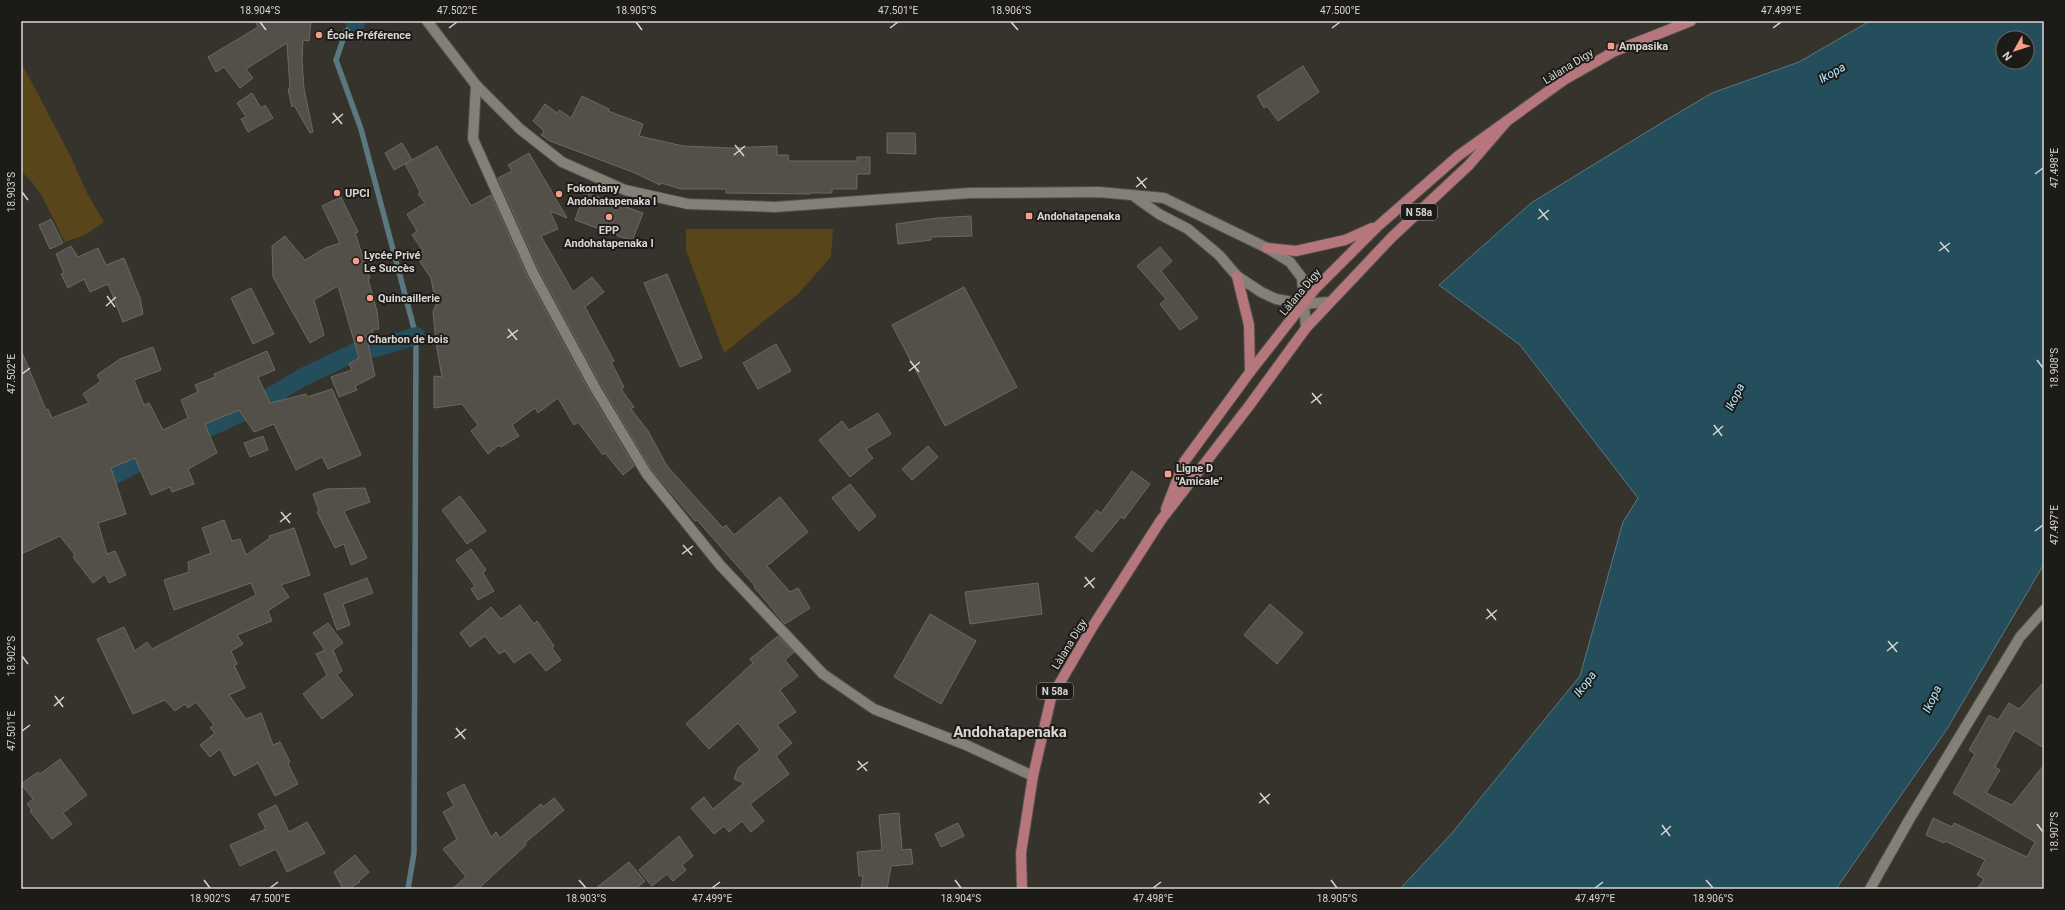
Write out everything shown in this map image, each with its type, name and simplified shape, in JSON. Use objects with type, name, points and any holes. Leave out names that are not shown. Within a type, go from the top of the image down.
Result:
[{"type":"main road","name":"Làlana Digy","points":[[1161,520],[1184,462],[1250,372],[1316,289],[1378,226],[1458,156],[1564,80],[1615,50],[1690,21]]},
{"type":"main road","name":"Làlana Digy","points":[[1022,889],[1021,853],[1033,776],[1051,698],[1093,626],[1161,520],[1250,406],[1306,328],[1392,237],[1469,165],[1507,121]]},
{"type":"main road","points":[[1267,248],[1296,252],[1345,240],[1378,226]]},
{"type":"main road","points":[[1237,276],[1249,325],[1251,344],[1250,372]]},
{"type":"street","points":[[427,21],[476,85],[520,129],[562,162],[625,190],[688,204],[775,207],[970,194],[1098,192],[1136,197],[1164,198],[1267,248],[1290,262],[1302,278],[1306,328]]},
{"type":"street","points":[[476,85],[473,139],[533,273],[594,386],[646,472],[720,565],[823,674],[874,709],[966,745],[1033,776]]},
{"type":"street","points":[[1136,197],[1158,214],[1188,229],[1219,255],[1237,276],[1261,292],[1276,299],[1303,304],[1329,302]]},
{"type":"street","points":[[1870,889],[1873,881],[1909,820],[2020,637],[2044,610]]},
{"type":"shaded area","points":[[21,62],[70,155],[87,193],[104,222],[85,235],[65,242],[42,196],[32,182],[21,171]]},
{"type":"shaded area","points":[[686,229],[833,229],[831,257],[798,294],[724,353],[686,250]]},
{"type":"water","name":"Ikopa","points":[[1870,21],[2044,21],[2044,564],[1947,729],[1836,889],[1400,889],[1452,833],[1580,676],[1623,522],[1638,498],[1520,345],[1439,285],[1531,203],[1712,93],[1799,62]]},
{"type":"building","points":[[255,21],[311,21],[309,41],[303,40],[302,61],[304,89],[313,132],[310,133],[294,105],[292,107],[288,89],[290,89],[287,43],[246,69],[253,78],[240,88],[224,67],[216,72],[208,57],[258,27]]},
{"type":"building","points":[[1303,66],[1319,92],[1278,121],[1267,106],[1264,108],[1257,96]]},
{"type":"building","points":[[252,93],[261,108],[265,105],[273,118],[248,132],[241,119],[246,117],[237,103]]},
{"type":"building","points":[[582,96],[609,109],[608,111],[643,124],[639,136],[683,146],[730,148],[777,146],[777,155],[788,155],[789,161],[857,161],[857,157],[870,157],[870,174],[857,174],[857,189],[832,189],[832,193],[726,193],[726,189],[681,189],[661,183],[660,185],[635,173],[550,141],[541,135],[544,131],[533,121],[545,104],[557,113],[559,110],[571,118]]},
{"type":"building","points":[[887,133],[915,133],[916,154],[887,153]]},
{"type":"building","points":[[402,143],[412,160],[394,170],[385,153]]},
{"type":"building","points":[[437,146],[471,206],[491,195],[527,276],[588,389],[634,466],[623,475],[605,453],[603,455],[578,422],[574,425],[558,398],[538,413],[535,408],[512,425],[519,436],[501,447],[499,445],[488,454],[471,431],[478,425],[462,404],[434,408],[434,376],[442,377],[436,343],[433,312],[436,305],[431,278],[416,256],[423,251],[412,235],[417,231],[407,214],[425,203],[418,194],[420,192],[405,164]]},
{"type":"building","points":[[529,153],[567,218],[550,211],[558,229],[541,236],[573,292],[592,277],[604,292],[585,307],[614,361],[611,362],[624,387],[621,389],[634,407],[631,409],[648,431],[667,466],[723,528],[726,525],[734,535],[780,497],[808,532],[767,566],[790,592],[798,588],[810,608],[785,624],[754,587],[755,586],[697,520],[695,521],[651,469],[600,383],[539,270],[498,178],[512,171],[508,165]]},
{"type":"building","name":"EPP Andohatapenaka I","points":[[585,192],[643,213],[632,241],[575,220]]},
{"type":"building","points":[[341,197],[358,232],[355,233],[370,278],[368,279],[377,311],[379,329],[372,330],[373,333],[366,335],[375,376],[355,386],[357,390],[339,397],[331,377],[352,370],[349,364],[359,358],[338,286],[314,300],[324,335],[310,343],[273,277],[272,246],[285,236],[305,260],[325,248],[340,243],[322,206]]},
{"type":"building","points":[[971,216],[972,236],[931,237],[931,240],[898,244],[896,224],[937,218]]},
{"type":"building","points":[[51,219],[63,243],[50,249],[39,225]]},
{"type":"building","points":[[71,246],[78,257],[98,248],[106,265],[124,258],[140,298],[143,314],[123,322],[108,284],[90,292],[84,279],[68,288],[61,274],[64,273],[56,254]]},
{"type":"building","points":[[1160,247],[1172,261],[1161,271],[1198,318],[1180,330],[1160,304],[1166,299],[1137,266]]},
{"type":"building","points":[[667,274],[702,358],[680,367],[644,283]]},
{"type":"building","points":[[964,287],[1017,387],[945,426],[892,325]]},
{"type":"building","points":[[251,288],[274,334],[253,344],[231,298]]},
{"type":"building","points":[[776,344],[791,371],[758,389],[743,363]]},
{"type":"building","points":[[153,347],[161,370],[134,380],[144,405],[149,403],[163,430],[188,418],[181,400],[198,392],[195,385],[215,377],[214,374],[267,351],[275,370],[258,377],[270,403],[306,394],[307,397],[332,389],[361,455],[328,469],[322,457],[296,470],[274,424],[254,432],[239,410],[205,424],[217,453],[188,469],[194,484],[172,492],[170,487],[151,495],[135,458],[111,468],[126,514],[98,523],[107,554],[115,551],[126,575],[109,583],[105,574],[93,583],[73,557],[75,555],[60,536],[21,554],[21,350],[46,410],[48,409],[52,418],[89,403],[83,394],[101,381],[97,375],[120,359]]},
{"type":"building","points":[[878,413],[891,434],[866,449],[873,458],[850,477],[819,440],[842,421],[849,430]]},
{"type":"building","points":[[263,436],[268,450],[250,457],[244,443]]},
{"type":"building","points":[[928,446],[938,457],[912,480],[902,469]]},
{"type":"building","points":[[1132,471],[1150,484],[1124,519],[1121,517],[1092,552],[1075,537],[1097,510],[1101,513]]},
{"type":"building","points":[[850,484],[876,516],[859,531],[832,498]]},
{"type":"building","points":[[365,488],[370,502],[344,511],[367,558],[351,565],[344,544],[335,548],[317,512],[319,511],[313,494],[327,489]]},
{"type":"building","points":[[460,496],[486,531],[467,544],[442,510]]},
{"type":"building","points":[[224,520],[232,541],[240,539],[246,555],[270,538],[269,536],[294,528],[310,575],[281,585],[289,597],[268,611],[272,621],[237,635],[243,644],[231,651],[237,664],[234,665],[245,688],[229,695],[246,719],[261,713],[273,745],[280,742],[290,762],[288,764],[298,784],[275,796],[258,763],[234,776],[220,749],[210,757],[200,745],[215,733],[210,728],[214,725],[196,702],[188,708],[185,704],[175,711],[165,700],[133,714],[97,639],[124,627],[135,651],[147,642],[152,649],[256,595],[251,583],[174,610],[164,580],[189,572],[188,562],[211,553],[202,528]]},
{"type":"building","points":[[471,549],[486,570],[483,573],[494,591],[478,600],[471,589],[475,586],[456,560]]},
{"type":"building","points":[[367,578],[373,593],[343,604],[350,625],[337,630],[324,594]]},
{"type":"building","points":[[1038,583],[1042,614],[970,624],[965,592]]},
{"type":"building","points":[[1270,604],[1303,633],[1277,664],[1244,635]]},
{"type":"building","points":[[520,605],[534,624],[537,621],[554,646],[552,648],[561,660],[546,671],[530,652],[514,663],[505,651],[499,654],[485,636],[470,647],[460,633],[491,607],[501,619]]},
{"type":"building","points":[[930,614],[976,641],[941,704],[894,677]]},
{"type":"building","points":[[328,623],[343,643],[333,650],[342,671],[337,675],[353,695],[322,719],[303,694],[327,675],[316,654],[325,650],[313,633]]},
{"type":"building","points":[[778,636],[794,652],[785,660],[798,676],[780,690],[796,712],[777,725],[792,743],[776,756],[789,774],[750,804],[764,821],[751,832],[742,821],[729,832],[724,826],[714,834],[691,808],[704,797],[713,809],[744,783],[734,779],[738,768],[760,750],[738,723],[709,749],[686,724],[753,663],[750,659]]},
{"type":"building","points":[[2044,682],[2044,748],[2015,730],[1995,767],[2000,770],[1986,793],[2012,805],[2044,765],[2044,889],[1977,889],[1984,879],[1977,875],[1985,860],[1945,841],[1944,843],[1926,835],[1933,818],[1952,827],[1954,823],[2027,857],[2035,842],[1953,793],[1975,754],[1969,750],[1989,715],[1998,720],[2009,703],[2019,709]]},
{"type":"building","points":[[60,759],[87,795],[63,813],[72,824],[52,839],[30,811],[32,810],[27,804],[33,799],[21,784],[38,772],[40,774]]},
{"type":"building","points":[[464,784],[491,837],[496,832],[500,838],[541,804],[543,807],[554,798],[564,810],[525,843],[526,845],[478,889],[452,889],[466,877],[443,849],[457,839],[443,812],[454,806],[447,793]]},
{"type":"building","points":[[276,805],[289,832],[307,822],[325,853],[287,872],[276,849],[240,866],[230,845],[266,829],[258,814]]},
{"type":"building","points":[[899,813],[902,850],[911,849],[913,864],[891,866],[887,889],[861,889],[863,876],[859,876],[857,852],[882,850],[879,815]]},
{"type":"building","points":[[958,823],[964,836],[941,847],[935,834]]},
{"type":"building","points":[[679,836],[693,856],[682,865],[686,870],[673,881],[667,874],[652,886],[639,870]]},
{"type":"building","points":[[355,855],[369,872],[359,881],[360,882],[348,889],[343,889],[334,872]]},
{"type":"building","points":[[629,862],[645,881],[635,889],[595,889]]},
{"type":"waterway","points":[[358,21],[346,31],[336,60],[361,129],[416,336],[414,853],[408,889]]},
{"type":"waterway","points":[[186,438],[244,412],[303,377],[362,349],[376,348],[416,336]]},
{"type":"waterway","points":[[92,487],[159,452]]},
{"type":"place","name":"École Préférence","points":[[319,35]]},
{"type":"place","name":"Ampasika","points":[[1611,46]]},
{"type":"place","name":"UPCI","points":[[337,193]]},
{"type":"place","name":"Fokontany Andohatapenaka I","points":[[559,194]]},
{"type":"place","name":"Andohatapenaka","points":[[1029,216]]},
{"type":"place","name":"EPP Andohatapenaka I","points":[[609,217]]},
{"type":"place","name":"Lycée Privé Le Succès","points":[[356,261]]},
{"type":"place","name":"Quincaillerie","points":[[370,298]]},
{"type":"place","name":"Charbon de bois","points":[[360,339]]},
{"type":"place","name":"Ligne D \"Amicale\"","points":[[1168,474]]},
{"type":"district","name":"Andohatapenaka","points":[[1010,732]]}]
